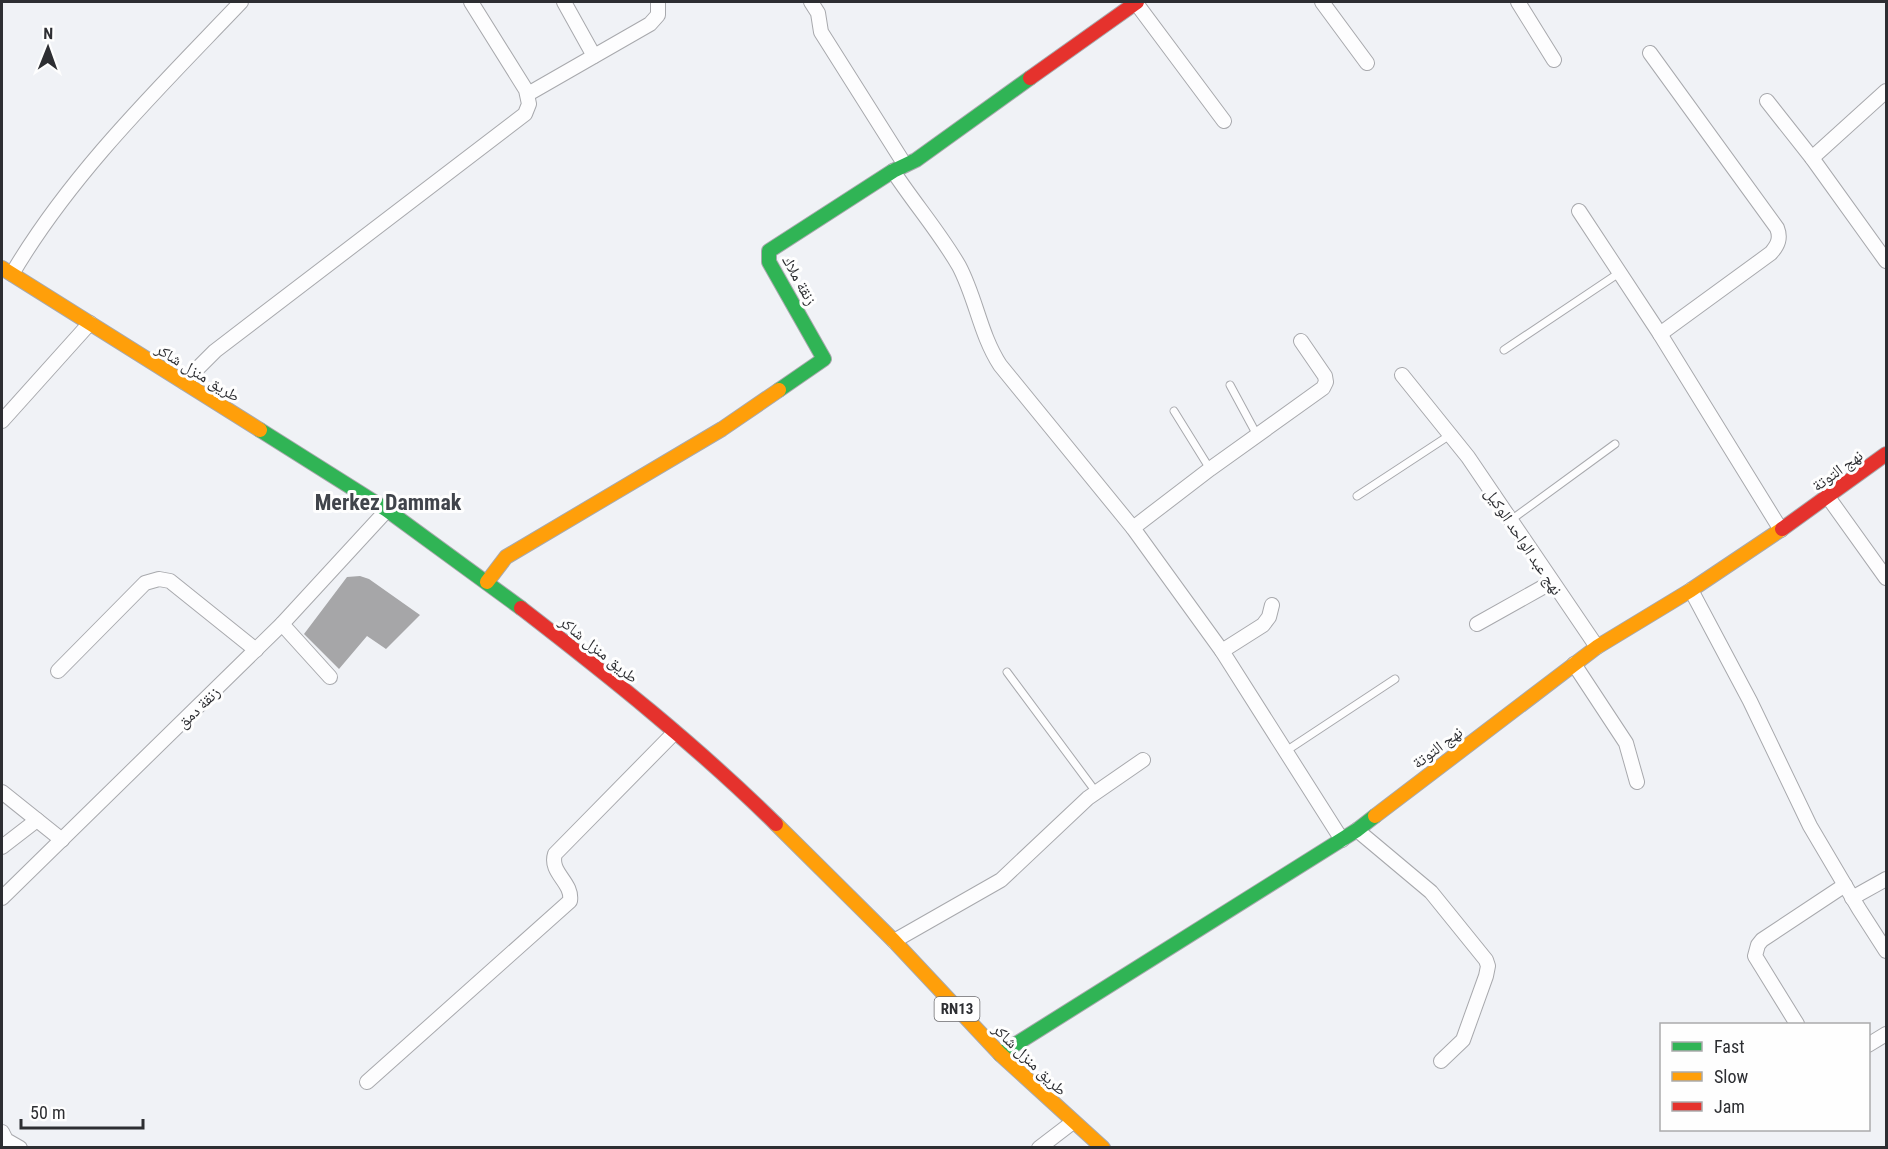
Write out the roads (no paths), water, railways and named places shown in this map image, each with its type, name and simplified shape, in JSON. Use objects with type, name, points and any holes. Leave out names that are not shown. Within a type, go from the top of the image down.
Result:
[{"type":"street","points":[[7,271],[116,136],[241,2]]},
{"type":"street","points":[[184,382],[215,351],[525,114],[530,104],[528,94],[471,2]]},
{"type":"street","points":[[564,2],[594,56]]},
{"type":"street","points":[[528,94],[655,19],[660,10],[658,2]]},
{"type":"street","points":[[811,2],[818,13],[821,32],[899,168],[960,268],[986,339],[1000,365],[1133,528],[1222,651],[1342,840]]},
{"type":"street","points":[[1136,2],[1224,121]]},
{"type":"street","name":"زنقة ملاك","points":[[487,582],[506,556],[722,429],[824,359],[769,262],[769,251],[899,168],[916,160],[1136,2]]},
{"type":"street","points":[[1322,2],[1367,63]]},
{"type":"street","points":[[1518,2],[1554,60]]},
{"type":"street","points":[[1650,53],[1777,228],[1779,237],[1778,244],[1771,252],[1660,334]]},
{"type":"street","points":[[1812,158],[1887,91]]},
{"type":"street","points":[[1767,101],[1887,261]]},
{"type":"street","points":[[1579,211],[1660,334],[1781,530]]},
{"type":"street","name":"طريق منزل شاكر","points":[[7,271],[387,510],[487,582],[595,665],[758,806],[894,941],[1000,1054],[1103,1148]]},
{"type":"street","points":[[2,421],[90,323]]},
{"type":"street","points":[[1133,528],[1325,385],[1325,375],[1301,341]]},
{"type":"street","name":"نهج عبد الواحد الوكيل","points":[[1402,375],[1468,457],[1597,647]]},
{"type":"street","name":"نهج التوتة","points":[[1000,1054],[1358,830],[1597,647],[1692,590],[1887,454]]},
{"type":"street","points":[[1828,497],[1887,578]]},
{"type":"street","name":"زنقة دمق","points":[[2,898],[282,624],[387,510]]},
{"type":"street","points":[[58,671],[145,583],[159,579],[170,580],[256,650]]},
{"type":"street","points":[[1477,624],[1552,582]]},
{"type":"street","points":[[1692,590],[1750,701],[1810,826],[1852,898],[1887,951]]},
{"type":"street","points":[[1222,651],[1263,625],[1269,617],[1272,605]]},
{"type":"street","points":[[282,624],[330,677]]},
{"type":"street","points":[[1574,664],[1626,743],[1637,782]]},
{"type":"street","points":[[367,1082],[570,900],[570,891],[553,866],[555,854],[675,732]]},
{"type":"street","points":[[894,941],[1001,880],[1096,792],[1143,760]]},
{"type":"street","points":[[2,792],[62,840]]},
{"type":"street","points":[[2,847],[37,820]]},
{"type":"street","points":[[1358,830],[1431,892],[1486,960],[1488,966],[1486,976],[1463,1040],[1441,1060]]},
{"type":"street","points":[[1852,898],[1887,879]]},
{"type":"street","points":[[1796,1023],[1755,956],[1756,951],[1762,940],[1845,885]]},
{"type":"street","points":[[1870,1044],[1887,1034]]},
{"type":"street","points":[[1039,1148],[1073,1122]]},
{"type":"street","points":[[2,1132],[6,1140],[20,1148]]},
{"type":"lane","points":[[1504,350],[1619,273]]},
{"type":"lane","points":[[1230,385],[1257,435]]},
{"type":"lane","points":[[1174,411],[1210,469]]},
{"type":"lane","points":[[1357,496],[1450,435]]},
{"type":"lane","points":[[1511,520],[1615,444]]},
{"type":"lane","points":[[1007,672],[1096,792]]},
{"type":"lane","points":[[1286,751],[1395,679]]},
{"type":"district","name":"Merkez Dammak","points":[[388,502]]}]
